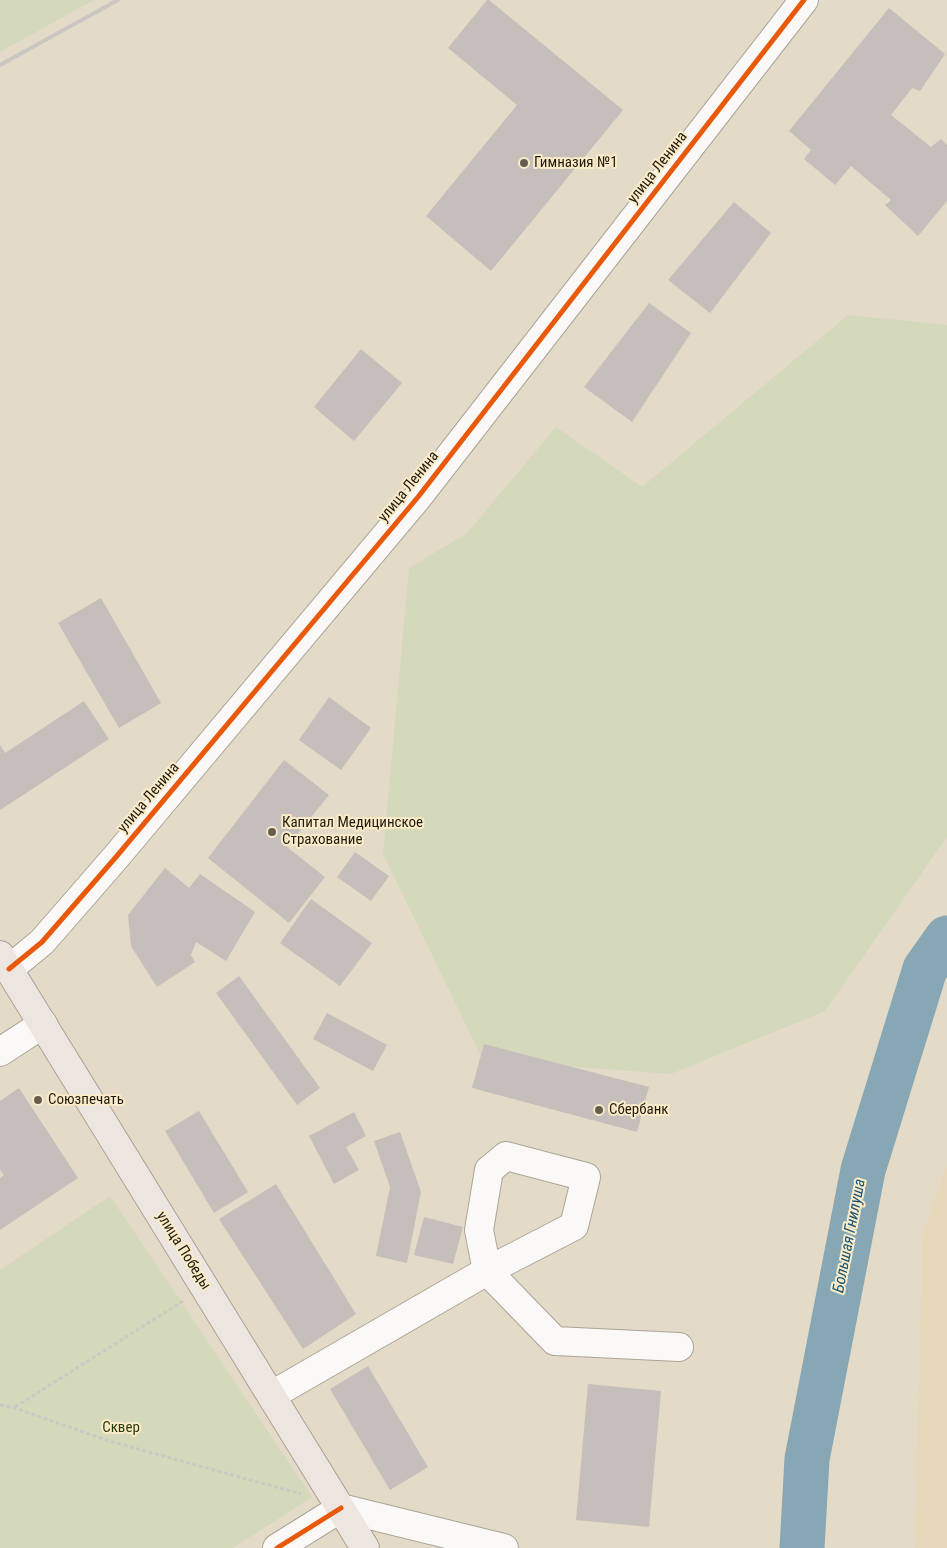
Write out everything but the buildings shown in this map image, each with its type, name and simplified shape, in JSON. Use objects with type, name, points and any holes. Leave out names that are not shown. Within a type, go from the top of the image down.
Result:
[{"type":"main road","name":"улица Победы","points":[[4,962],[365,1548]]},
{"type":"street","name":"улица Ленина","points":[[4,962],[42,942],[110,864],[418,497],[804,0]]},
{"type":"street","points":[[0,1052],[43,1024]]},
{"type":"street","points":[[272,1396],[487,1271],[574,1226],[586,1177],[506,1156],[489,1170],[479,1230],[487,1271],[554,1341],[678,1347]]},
{"type":"street","points":[[277,1548],[341,1508],[504,1548]]},
{"type":"path","points":[[15,1408],[205,1288]]},
{"type":"path","points":[[0,1405],[15,1408],[109,1441],[303,1494]]},
{"type":"shaded area","points":[[947,1166],[947,1548],[915,1548],[923,1233]]},
{"type":"green space","points":[[0,0],[94,0],[0,52]]},
{"type":"green space","points":[[848,315],[947,325],[947,837],[825,1011],[671,1074],[483,1060],[383,854],[409,568],[467,533],[556,427],[642,487]]},
{"type":"green space","name":"Сквер","points":[[110,1196],[312,1497],[233,1548],[0,1548],[0,1270]]},
{"type":"waterway","name":"Большая Гнилуша","points":[[802,1548],[807,1459],[863,1170],[925,969],[947,938]]},
{"type":"railway","points":[[0,65],[118,0]]},
{"type":"cycle path","points":[[9,969],[42,942],[116,857],[418,497],[804,0]]},
{"type":"cycle path","points":[[277,1548],[341,1508]]},
{"type":"place","name":"Гимназия №1","points":[[524,163]]},
{"type":"place","name":"Капитал Медицинское Страхование","points":[[272,832]]},
{"type":"place","name":"Союзпечать","points":[[38,1100]]},
{"type":"place","name":"Сбербанк","points":[[599,1110]]}]
